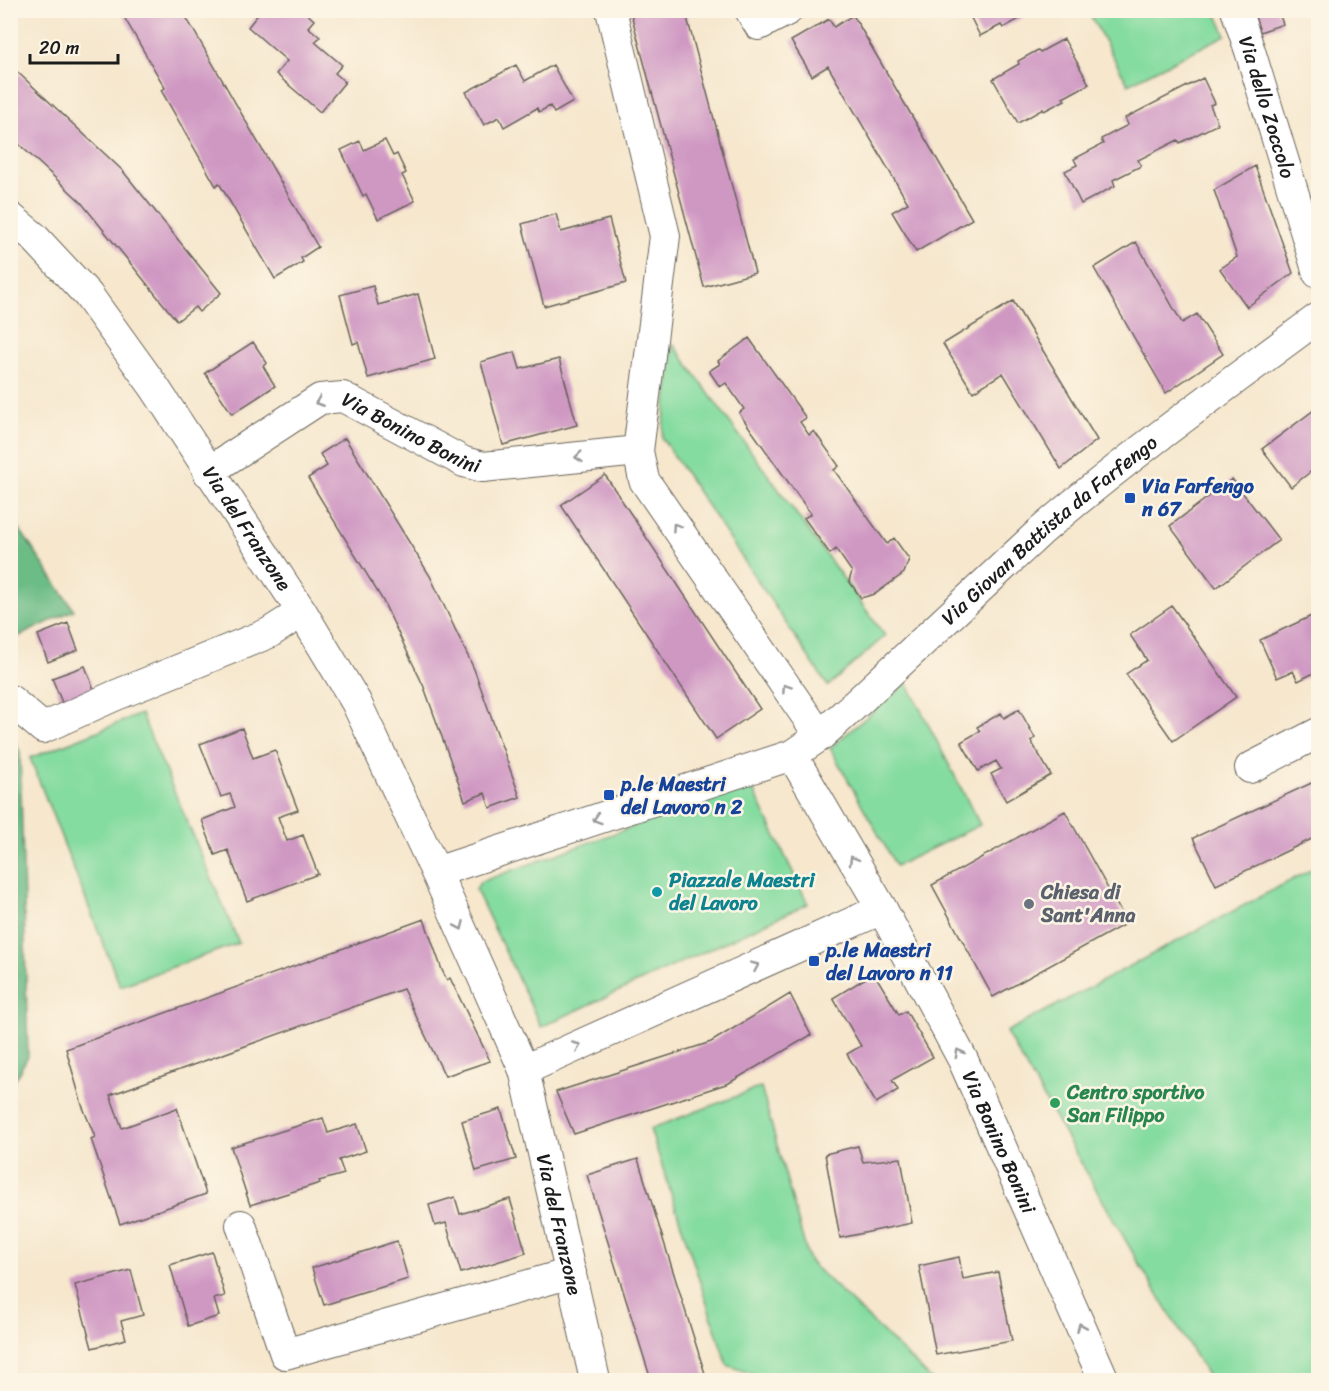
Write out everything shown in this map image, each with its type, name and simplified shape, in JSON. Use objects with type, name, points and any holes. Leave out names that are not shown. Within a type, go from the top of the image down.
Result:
[{"type":"street","points":[[611,10],[665,236],[638,451],[644,480],[819,736]]},
{"type":"street","points":[[750,10],[759,25],[788,10]]},
{"type":"street","name":"Via dello Zoccolo","points":[[1236,10],[1318,273]]},
{"type":"street","name":"Via del Franzone","points":[[10,217],[33,236],[88,295],[155,388],[302,612],[356,702],[436,872]]},
{"type":"street","name":"Via Giovan Battista da Farfengo","points":[[792,755],[819,736],[859,701],[1067,509],[1199,406],[1318,318]]},
{"type":"street","name":"Via Bonino Bonini","points":[[208,472],[320,399],[343,397],[464,462],[483,467],[638,451]]},
{"type":"street","points":[[10,700],[43,728],[114,696],[269,633],[302,612]]},
{"type":"street","points":[[1250,768],[1318,733]]},
{"type":"street","points":[[792,755],[882,909],[524,1070],[436,872],[792,755]]},
{"type":"street","name":"Via Bonino Bonini","points":[[882,909],[963,1060],[1104,1380]]},
{"type":"street","name":"Via del Franzone","points":[[524,1070],[595,1380]]},
{"type":"street","points":[[241,1225],[285,1354],[571,1273]]},
{"type":"green space","points":[[1088,11],[1215,11],[1226,35],[1128,84]]},
{"type":"green space","points":[[673,344],[885,636],[828,686],[662,438]]},
{"type":"green space","points":[[10,515],[74,610],[11,640],[10,640]]},
{"type":"green space","points":[[907,683],[980,825],[896,866],[830,748]]},
{"type":"green space","points":[[141,714],[239,943],[120,986],[30,758]]},
{"type":"green space","points":[[10,730],[20,752],[28,1056],[11,1087]]},
{"type":"green space","points":[[745,786],[753,789],[808,904],[541,1027],[476,890],[480,882]]},
{"type":"green space","points":[[1318,866],[1318,1380],[1210,1380],[1141,1267],[1006,1032]]},
{"type":"green space","points":[[761,1087],[809,1261],[932,1380],[769,1380],[727,1365],[650,1129]]},
{"type":"building","points":[[120,10],[182,10],[318,247],[301,258],[303,262],[275,279],[219,183],[216,186],[161,90],[165,88]]},
{"type":"building","points":[[257,10],[303,10],[314,20],[308,27],[320,37],[315,42],[342,65],[335,73],[345,82],[320,112],[276,74],[287,61],[248,27],[259,13]]},
{"type":"building","points":[[630,10],[685,10],[755,273],[704,287]]},
{"type":"building","points":[[967,10],[1027,10],[1023,13],[1025,16],[1003,28],[1001,25],[980,36]]},
{"type":"building","points":[[1253,10],[1278,10],[1283,24],[1260,32]]},
{"type":"building","points":[[853,15],[972,219],[916,252],[892,212],[908,203],[828,66],[812,76],[791,41],[829,19],[834,27]]},
{"type":"building","points":[[1064,39],[1089,84],[1063,98],[1065,100],[1018,123],[993,79],[1019,64],[1018,61]]},
{"type":"building","points":[[10,65],[122,170],[221,293],[199,312],[195,307],[177,321],[80,201],[10,136]]},
{"type":"building","points":[[516,65],[525,81],[553,65],[573,102],[554,113],[550,106],[539,112],[537,108],[504,127],[499,117],[484,125],[466,92]]},
{"type":"building","points":[[1203,78],[1215,103],[1210,105],[1218,124],[1180,143],[1178,140],[1138,160],[1141,166],[1113,180],[1115,186],[1081,204],[1065,171],[1077,165],[1074,159],[1103,144],[1101,139],[1128,125],[1125,118]]},
{"type":"building","points":[[385,140],[393,156],[397,154],[406,173],[402,175],[415,201],[378,219],[366,194],[363,196],[341,150],[360,141],[364,150]]},
{"type":"building","points":[[1255,166],[1293,273],[1247,307],[1220,269],[1237,257],[1214,190]]},
{"type":"building","points":[[556,214],[561,232],[609,219],[626,283],[544,306],[522,224]]},
{"type":"building","points":[[1136,242],[1182,323],[1197,314],[1223,354],[1166,393],[1094,268]]},
{"type":"building","points":[[373,286],[378,305],[418,294],[435,359],[368,378],[358,342],[353,344],[340,295]]},
{"type":"building","points":[[1013,301],[1097,440],[1061,469],[1003,373],[973,392],[943,344]]},
{"type":"building","points":[[749,338],[806,418],[800,422],[809,435],[814,431],[839,466],[834,470],[887,544],[894,538],[909,559],[904,573],[875,594],[861,598],[849,581],[852,572],[836,549],[830,554],[804,518],[811,514],[739,413],[744,409],[726,383],[720,387],[709,371],[720,364],[718,361]]},
{"type":"building","points":[[253,342],[267,363],[263,366],[275,386],[232,414],[205,373]]},
{"type":"building","points":[[515,352],[520,369],[559,359],[577,425],[503,445],[481,362]]},
{"type":"building","points":[[1318,407],[1318,466],[1291,487],[1262,449]]},
{"type":"building","points":[[345,438],[430,576],[474,669],[520,797],[490,808],[485,793],[465,801],[424,687],[382,599],[308,478],[327,466],[320,454]]},
{"type":"building","points":[[605,475],[760,709],[716,739],[561,505]]},
{"type":"building","points":[[1232,479],[1279,540],[1216,588],[1170,526]]},
{"type":"building","points":[[1172,606],[1236,697],[1173,741],[1126,674],[1147,660],[1130,635]]},
{"type":"building","points":[[1318,613],[1318,671],[1298,681],[1293,671],[1277,678],[1260,640]]},
{"type":"building","points":[[68,623],[78,650],[48,662],[38,635]]},
{"type":"building","points":[[85,666],[95,692],[63,705],[52,678]]},
{"type":"building","points":[[1019,709],[1035,738],[1031,741],[1051,775],[1006,801],[991,774],[1001,769],[996,761],[978,771],[961,742],[980,731],[977,727],[1001,713],[1004,718]]},
{"type":"building","points":[[242,728],[253,758],[275,750],[298,810],[278,817],[287,841],[303,835],[318,874],[247,901],[228,850],[215,855],[202,820],[235,807],[230,794],[221,797],[200,744]]},
{"type":"building","points":[[1318,780],[1318,836],[1216,885],[1193,838]]},
{"type":"building","name":"Chiesa di Sant'Anna","points":[[1065,811],[1127,923],[993,997],[932,885]]},
{"type":"building","points":[[424,919],[442,970],[447,980],[450,978],[490,1061],[445,1076],[403,989],[110,1095],[122,1128],[177,1108],[206,1194],[120,1224],[91,1139],[95,1137],[82,1105],[66,1049]]},
{"type":"building","points":[[874,973],[899,1015],[906,1011],[933,1057],[892,1080],[898,1090],[876,1103],[847,1054],[861,1046],[833,998]]},
{"type":"building","points":[[790,994],[811,1035],[729,1083],[574,1134],[556,1092],[711,1042]]},
{"type":"building","points":[[501,1109],[516,1159],[476,1171],[462,1121]]},
{"type":"building","points":[[323,1118],[328,1133],[357,1124],[366,1151],[339,1160],[344,1174],[250,1205],[231,1147]]},
{"type":"building","points":[[858,1146],[863,1162],[901,1158],[912,1223],[840,1238],[825,1154]]},
{"type":"building","points":[[638,1159],[707,1380],[651,1380],[587,1175]]},
{"type":"building","points":[[455,1197],[460,1214],[510,1199],[526,1253],[461,1273],[446,1223],[435,1226],[429,1205]]},
{"type":"building","points":[[397,1241],[408,1279],[324,1305],[312,1268]]},
{"type":"building","points":[[212,1252],[225,1296],[214,1299],[219,1316],[188,1326],[170,1265]]},
{"type":"building","points":[[959,1257],[963,1279],[998,1272],[1012,1341],[936,1355],[919,1266]]},
{"type":"building","points":[[131,1270],[143,1315],[121,1321],[126,1339],[92,1348],[75,1285]]},
{"type":"place","name":"Via Farfengo n 67","points":[[1130,498]]},
{"type":"place","name":"p.le Maestri del Lavoro n 2","points":[[609,795]]},
{"type":"place","name":"Piazzale Maestri del Lavoro","points":[[657,892]]},
{"type":"place","name":"Chiesa di Sant'Anna","points":[[1029,904]]},
{"type":"place","name":"p.le Maestri del Lavoro n 11","points":[[814,961]]},
{"type":"place","name":"Centro sportivo San Filippo","points":[[1055,1103]]}]
